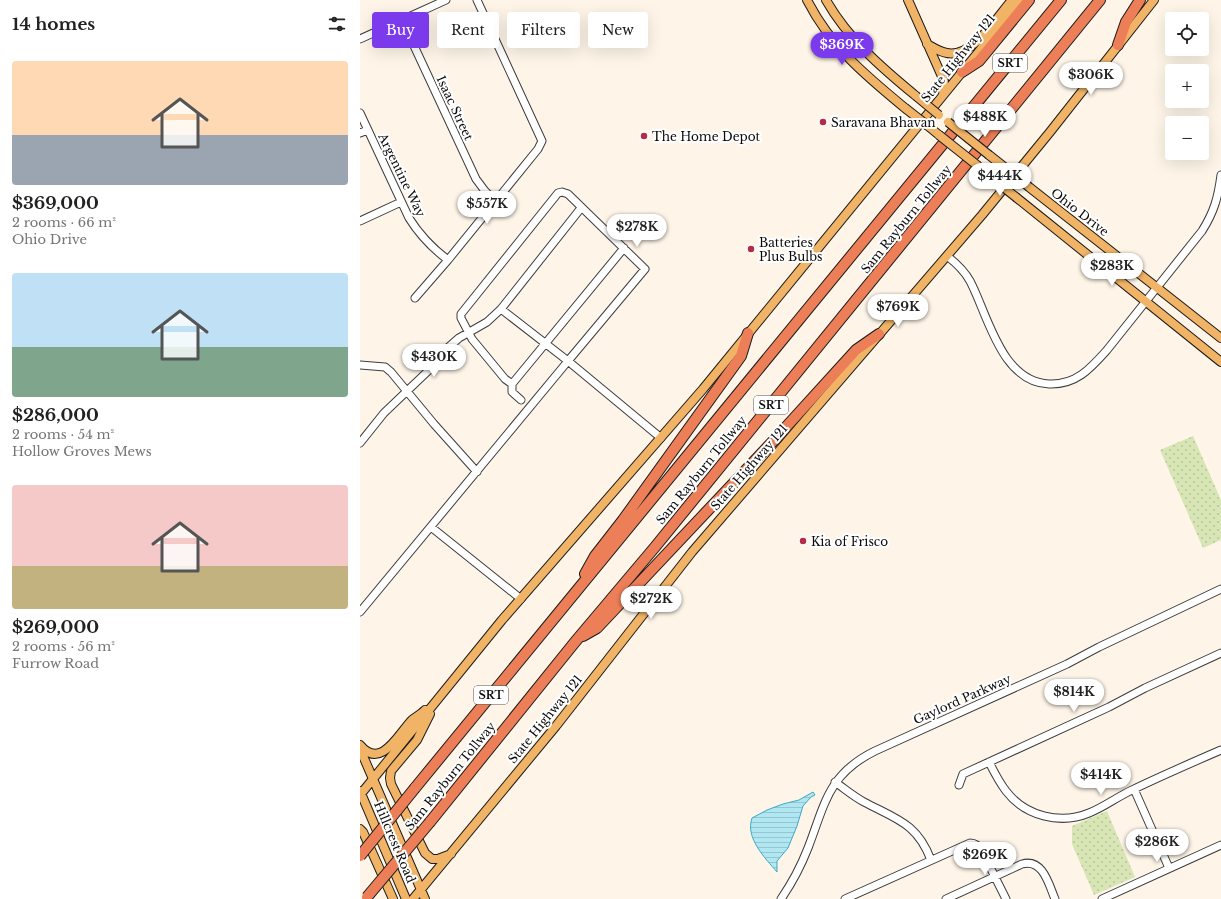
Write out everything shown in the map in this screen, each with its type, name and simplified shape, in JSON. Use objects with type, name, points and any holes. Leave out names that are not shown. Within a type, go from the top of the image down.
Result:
[{"type":"highway","points":[[962,72],[979,61],[1029,0]]},
{"type":"highway","name":"Sam Rayburn Tollway","points":[[360,856],[1061,0]]},
{"type":"highway","name":"Sam Rayburn Tollway","points":[[367,898],[1100,0]]},
{"type":"highway","points":[[1118,46],[1126,22],[1140,0]]},
{"type":"highway","points":[[568,602],[595,556],[628,514],[741,356],[748,333]]},
{"type":"highway","points":[[575,642],[597,628],[776,438],[856,350],[879,334]]},
{"type":"main road","points":[[807,0],[824,30],[842,52],[866,76],[1221,362]]},
{"type":"main road","name":"Ohio Drive","points":[[826,0],[833,12],[866,52],[889,74],[1030,188],[1221,338]]},
{"type":"main road","points":[[908,0],[944,80],[943,96]]},
{"type":"main road","points":[[928,44],[948,53],[956,53],[967,50],[976,44],[1012,0]]},
{"type":"main road","name":"State Highway 121","points":[[360,793],[373,780],[436,701],[521,599],[661,438],[1021,0]]},
{"type":"main road","name":"State Highway 121","points":[[413,899],[556,726],[692,552],[947,256],[1050,132],[1154,0]]},
{"type":"main road","points":[[436,701],[417,740],[391,771],[390,778],[391,784],[425,853],[432,859],[451,854]]},
{"type":"main road","points":[[360,745],[365,751],[377,753],[390,748],[412,720],[436,701]]},
{"type":"main road","name":"Hillcrest Road","points":[[360,750],[425,899]]},
{"type":"main road","name":"Hillcrest Road","points":[[360,793],[406,899]]},
{"type":"main road","points":[[360,828],[393,899]]},
{"type":"street","points":[[420,12],[446,0]]},
{"type":"street","points":[[415,298],[448,260],[538,149],[542,141],[477,0]]},
{"type":"street","points":[[360,39],[372,34]]},
{"type":"street","name":"Isaac Street","points":[[415,48],[476,179],[484,191],[495,201]]},
{"type":"street","name":"Argentine Way","points":[[360,113],[401,202],[415,228],[433,248],[448,260]]},
{"type":"street","points":[[360,133],[368,130]]},
{"type":"street","points":[[947,256],[961,267],[970,280],[1001,350],[1010,364],[1025,377],[1042,384],[1058,384],[1076,379],[1090,369],[1107,350],[1202,231],[1212,216],[1218,197],[1221,175]]},
{"type":"street","points":[[360,612],[645,269],[568,194],[562,192],[558,193],[461,314],[461,318],[472,339],[505,379],[512,384]]},
{"type":"street","points":[[360,221],[401,202]]},
{"type":"street","points":[[360,443],[384,413],[428,371],[443,352],[459,338],[486,322],[501,309],[581,208]]},
{"type":"street","points":[[521,400],[512,392],[512,384],[624,248]]},
{"type":"street","points":[[501,309],[546,343],[661,438]]},
{"type":"street","points":[[360,365],[384,367],[391,372],[434,424],[477,472]]},
{"type":"street","points":[[432,526],[521,599]]},
{"type":"street","name":"Gaylord Parkway","points":[[781,899],[803,860],[823,804],[836,782],[852,765],[868,754],[1067,664],[1099,647],[1221,589]]},
{"type":"street","points":[[959,785],[962,774],[1109,707],[1145,688],[1221,653]]},
{"type":"street","points":[[989,762],[1002,785],[1012,798],[1027,809],[1047,817],[1064,818],[1083,815],[1095,810],[1134,789],[1221,750]]},
{"type":"street","points":[[836,782],[858,799],[893,815],[907,824],[922,841],[931,860]]},
{"type":"street","points":[[1134,789],[1169,868]]},
{"type":"street","points":[[845,899],[970,843],[976,844],[982,851],[996,876],[1006,899]]},
{"type":"street","points":[[1102,899],[1221,845]]},
{"type":"street","points":[[946,899],[1022,864],[1034,864],[1042,870],[1055,899]]},
{"type":"green space","points":[[1193,436],[1221,500],[1221,540],[1203,548],[1160,450]]},
{"type":"green space","points":[[1107,811],[1135,877],[1094,895],[1072,844],[1072,826]]},
{"type":"water","points":[[813,792],[815,795],[811,797],[803,806],[788,848],[777,861],[777,872],[757,847],[751,833],[752,818],[767,810],[799,800]]},
{"type":"place","name":"Saravana Bhavan","points":[[823,122]]},
{"type":"place","name":"The Home Depot","points":[[644,136]]},
{"type":"place","name":"Batteries Plus Bulbs","points":[[751,249]]},
{"type":"place","name":"Kia of Frisco","points":[[803,541]]}]
